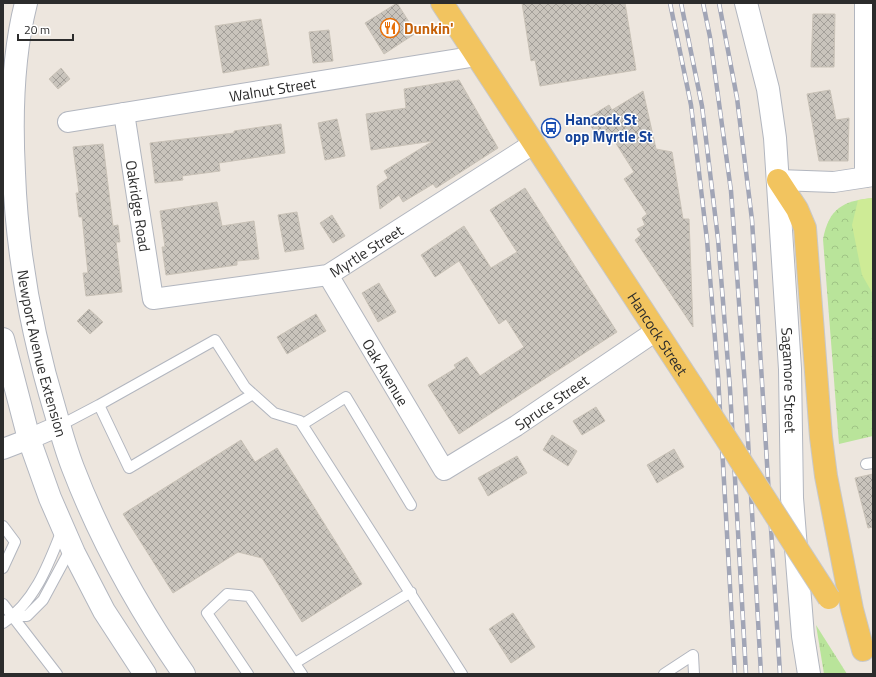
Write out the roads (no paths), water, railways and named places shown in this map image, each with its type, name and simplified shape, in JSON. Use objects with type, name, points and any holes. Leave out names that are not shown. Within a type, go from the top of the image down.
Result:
[{"type":"main road","name":"Newport Avenue Extension","points":[[26,3],[19,37],[14,78],[13,151],[14,195],[32,323],[47,386],[59,426],[76,475],[97,525],[123,578],[158,637],[184,674]]},
{"type":"main road","name":"Hancock Street","points":[[442,3],[829,598],[870,653]]},
{"type":"main road","name":"Sagamore Street","points":[[746,3],[768,89],[775,138],[790,369],[792,498],[803,636],[809,674]]},
{"type":"main road","points":[[778,180],[797,209],[805,228],[821,437],[826,476],[852,609],[870,653]]},
{"type":"main road","points":[[3,339],[29,440],[43,480],[72,546],[104,610],[145,674]]},
{"type":"street","points":[[778,180],[834,182],[869,176],[865,3]]},
{"type":"street","name":"Walnut Street","points":[[68,122],[477,56]]},
{"type":"street","name":"Oakridge Road","points":[[124,113],[153,299]]},
{"type":"street","name":"Myrtle Street","points":[[153,299],[328,275],[533,144]]},
{"type":"street","name":"Oak Avenue","points":[[328,275],[444,470]]},
{"type":"street","name":"Spruce Street","points":[[444,470],[516,426],[656,332]]},
{"type":"street","points":[[3,449],[29,440],[59,426]]},
{"type":"lane","points":[[59,426],[215,340],[245,387],[274,413],[300,421],[303,424],[462,674]]},
{"type":"lane","points":[[99,405],[129,468],[253,394]]},
{"type":"lane","points":[[303,424],[346,397],[411,505]]},
{"type":"lane","points":[[3,526],[15,542],[3,568]]},
{"type":"lane","points":[[3,623],[13,616],[45,573],[63,526]]},
{"type":"lane","points":[[13,616],[27,616],[43,600],[72,546]]},
{"type":"lane","points":[[295,663],[410,592]]},
{"type":"lane","points":[[248,674],[207,613],[227,594],[249,596],[302,674]]},
{"type":"lane","points":[[3,604],[57,674]]},
{"type":"lane","points":[[664,674],[692,655],[694,674]]},
{"type":"railway","points":[[670,3],[691,105],[707,240],[718,376],[735,674]]},
{"type":"railway","points":[[681,3],[702,106],[718,239],[730,389],[746,674]]},
{"type":"railway","points":[[703,3],[710,37],[731,191],[745,386],[761,674]]},
{"type":"railway","points":[[719,3],[737,98],[752,220],[780,674]]},
{"type":"place","name":"Dunkin'","points":[[390,28]]},
{"type":"place","name":"Hancock St opp Myrtle St","points":[[551,128]]}]
